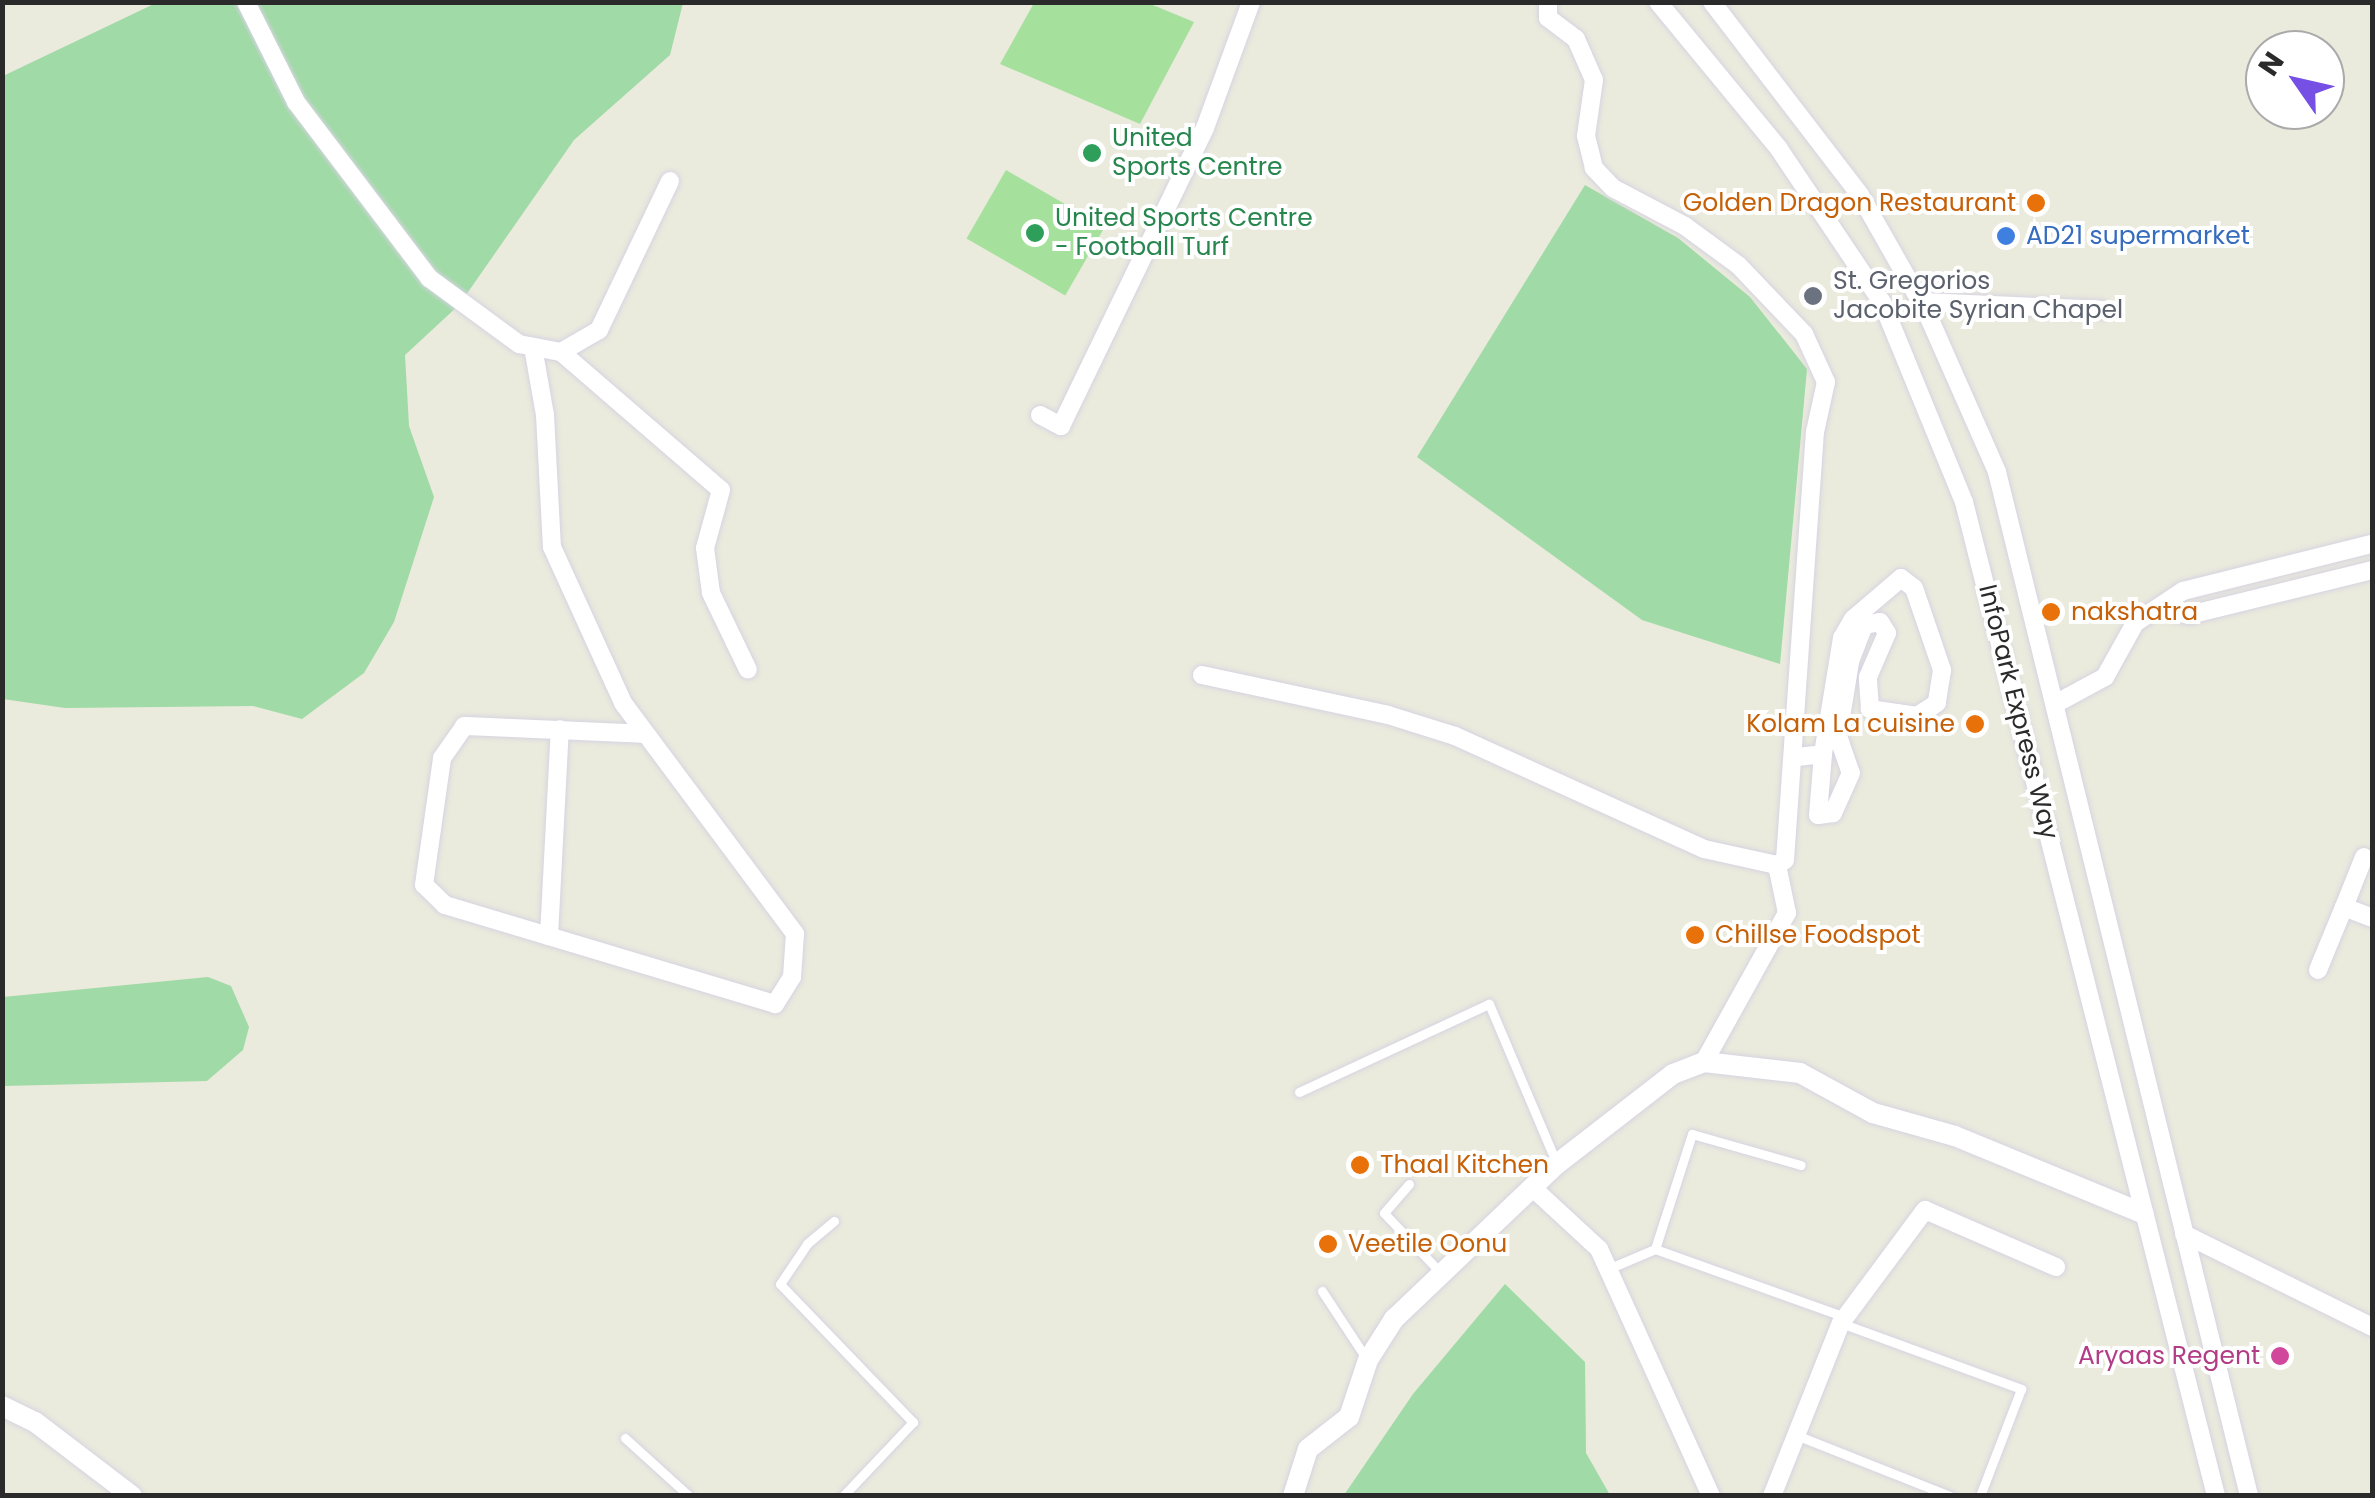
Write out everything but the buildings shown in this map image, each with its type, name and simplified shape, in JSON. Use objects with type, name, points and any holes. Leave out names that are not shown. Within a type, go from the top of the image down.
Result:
[{"type":"street","points":[[246,2],[296,102],[429,278],[519,344],[561,352],[721,490],[704,548],[712,593],[748,670]]},
{"type":"street","points":[[1040,414],[1062,426],[1205,128],[1251,2]]},
{"type":"street","points":[[1202,675],[1438,730],[1704,849],[1777,865],[1784,860],[1796,756],[1815,432],[1826,382],[1804,334],[1738,266],[1685,226],[1613,188],[1594,168],[1586,136],[1594,80],[1576,39],[1548,18],[1548,2]]},
{"type":"street","name":"InfoPark Express Way","points":[[1658,2],[1779,149],[1882,302],[1964,502],[2216,1496]]},
{"type":"street","name":"InfoPark Express Way","points":[[1712,2],[1860,195],[1921,302],[1997,472],[2249,1496]]},
{"type":"street","points":[[561,352],[599,330],[670,181]]},
{"type":"street","points":[[1921,302],[2102,310]]},
{"type":"street","points":[[533,346],[545,415],[552,546],[622,703],[646,734],[795,934],[792,977],[775,1004],[446,905],[424,885],[442,758],[464,726],[646,734]]},
{"type":"street","points":[[2055,704],[2105,677],[2122,637],[2183,591],[2372,544]]},
{"type":"street","points":[[2162,610],[2189,615],[2372,570]]},
{"type":"street","points":[[1901,578],[1914,588],[1938,655],[1937,703],[1917,716],[1870,710],[1868,677],[1887,634],[1880,622],[1864,625],[1850,662],[1838,736],[1851,773],[1832,814],[1818,815],[1823,754],[1842,638],[1853,618],[1901,578]]},
{"type":"street","points":[[549,936],[560,730]]},
{"type":"street","points":[[1796,756],[1823,754]]},
{"type":"street","points":[[2318,970],[2364,857]]},
{"type":"street","points":[[1704,1062],[1787,913],[1777,865]]},
{"type":"street","points":[[2344,907],[2372,918]]},
{"type":"street","points":[[1293,1496],[1308,1449],[1349,1417],[1368,1360],[1394,1319],[1440,1272],[1535,1190],[1557,1164],[1673,1074],[1704,1062],[1800,1073],[1873,1113],[1955,1136],[2144,1214]]},
{"type":"street","points":[[1535,1190],[1598,1249],[1711,1496]]},
{"type":"street","points":[[1772,1496],[1844,1320],[1924,1210],[2056,1267]]},
{"type":"street","points":[[2184,1234],[2372,1327]]},
{"type":"street","points":[[2,1406],[35,1422],[132,1496]]},
{"type":"lane","points":[[1300,1092],[1489,1004],[1557,1164]]},
{"type":"lane","points":[[1655,1249],[1692,1134],[1801,1164]]},
{"type":"lane","points":[[1409,1184],[1384,1213],[1440,1272]]},
{"type":"lane","points":[[834,1222],[807,1244],[780,1284],[913,1422],[843,1496]]},
{"type":"lane","points":[[1608,1268],[1655,1249],[2021,1389],[1980,1496]]},
{"type":"lane","points":[[1322,1291],[1368,1360]]},
{"type":"lane","points":[[1796,1435],[1950,1496]]},
{"type":"lane","points":[[625,1438],[689,1496]]},
{"type":"green space","points":[[156,3],[683,3],[670,55],[574,140],[459,305],[405,355],[409,426],[434,497],[394,622],[364,673],[302,719],[253,706],[65,708],[3,699],[3,76]]},
{"type":"green space","points":[[1034,3],[1148,3],[1194,22],[1140,124],[1000,64]]},
{"type":"green space","name":"United Sports Centre - Football Turf","points":[[1006,170],[1105,227],[1065,295],[966,238]]},
{"type":"green space","points":[[1585,185],[1678,238],[1750,297],[1807,369],[1780,664],[1642,620],[1417,457]]},
{"type":"green space","points":[[208,977],[231,986],[249,1027],[243,1050],[207,1081],[3,1086],[3,997]]},
{"type":"green space","points":[[1505,1284],[1585,1362],[1586,1453],[1610,1495],[1344,1495],[1413,1394]]},
{"type":"place","name":"United Sports Centre","points":[[1092,153]]},
{"type":"place","name":"Golden Dragon Restaurant","points":[[2036,203]]},
{"type":"place","name":"United Sports Centre - Football Turf","points":[[1035,233]]},
{"type":"place","name":"AD21 supermarket","points":[[2006,236]]},
{"type":"place","name":"St. Gregorios Jacobite Syrian Chapel","points":[[1813,296]]},
{"type":"place","name":"nakshatra","points":[[2051,612]]},
{"type":"place","name":"Kolam La cuisine","points":[[1975,724]]},
{"type":"place","name":"Chillse Foodspot","points":[[1695,935]]},
{"type":"place","name":"Thaal Kitchen","points":[[1360,1165]]},
{"type":"place","name":"Veetile Oonu","points":[[1328,1244]]},
{"type":"place","name":"Aryaas Regent","points":[[2280,1356]]}]
